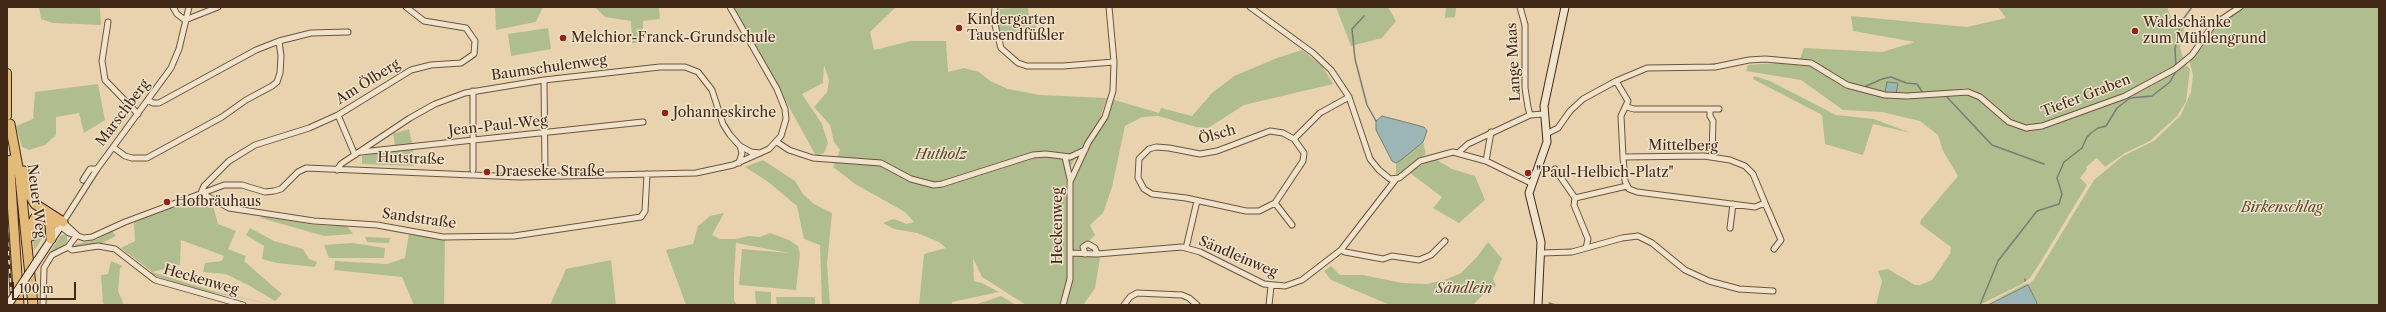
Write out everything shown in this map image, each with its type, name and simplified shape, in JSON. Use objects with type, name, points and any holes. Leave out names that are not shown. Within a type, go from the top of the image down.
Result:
[{"type":"highway","points":[[8,120],[15,148],[20,157],[32,201],[62,224]]},
{"type":"highway","points":[[7,134],[11,160],[10,171],[20,289],[19,305]]},
{"type":"highway","name":"Neuer Weg","points":[[15,148],[33,261],[33,305]]},
{"type":"highway","name":"Neuer Weg","points":[[11,160],[19,206],[28,305]]},
{"type":"highway","points":[[33,261],[31,255],[32,224],[35,218],[45,218],[62,224]]},
{"type":"highway","points":[[45,218],[50,226],[51,239]]},
{"type":"main road","points":[[7,73],[8,120]]},
{"type":"street","points":[[173,7],[177,14],[185,20],[218,7]]},
{"type":"street","name":"Marschberg","points":[[62,224],[97,168],[166,76],[177,56],[189,7]]},
{"type":"street","name":"Am Ölberg","points":[[201,193],[204,186],[229,161],[255,145],[309,128],[338,115],[411,70],[432,65],[461,63],[474,54],[475,41],[466,28],[424,21],[406,7]]},
{"type":"street","points":[[730,7],[777,89],[785,109],[784,128],[777,142],[789,150],[813,158],[880,163],[911,179],[934,185],[942,184],[1033,155],[1046,154],[1065,157],[1073,156],[1085,150]]},
{"type":"street","points":[[996,7],[994,21],[1001,48],[1018,63],[1027,66],[1063,66],[1114,62]]},
{"type":"street","name":"Heckenweg","points":[[1063,305],[1070,279],[1070,182],[1085,150],[1105,117],[1111,99],[1114,62],[1109,7]]},
{"type":"street","points":[[1250,7],[1322,61],[1338,78],[1349,97],[1370,159],[1384,176],[1396,179]]},
{"type":"street","name":"Lange Maas","points":[[1520,7],[1524,21],[1525,88],[1530,116]]},
{"type":"street","points":[[1538,305],[1542,252],[1538,228],[1529,198],[1531,183],[1543,157],[1548,133],[1544,114],[1547,91],[1564,7]]},
{"type":"street","name":"Tiefer Graben","points":[[1548,133],[1558,128],[1570,111],[1583,99],[1616,81],[1646,68],[1658,66],[1706,68],[1757,59],[1793,61],[1819,66],[1838,81],[1853,88],[1885,95],[1908,96],[1960,92],[1974,94],[2008,122],[2026,128],[2048,124],[2104,104],[2137,90],[2176,68],[2187,60],[2213,25],[2240,7]]},
{"type":"street","points":[[108,22],[102,61],[105,80],[138,114]]},
{"type":"street","points":[[148,100],[159,103],[256,50],[279,41],[311,33],[348,32]]},
{"type":"street","points":[[113,148],[125,156],[132,158],[147,158],[222,117],[246,100],[272,86],[277,82],[280,73],[281,56],[279,41]]},
{"type":"street","name":"Baumschulenweg","points":[[337,170],[340,164],[435,104],[473,91],[544,80],[658,67],[690,68],[706,80],[723,124],[740,146]]},
{"type":"street","points":[[544,80],[545,171]]},
{"type":"street","points":[[1616,81],[1628,101],[1627,107],[1621,116],[1623,157],[1627,186]]},
{"type":"street","points":[[473,91],[473,170]]},
{"type":"street","points":[[1292,225],[1275,203],[1303,161],[1304,153],[1294,139],[1320,113],[1349,97]]},
{"type":"street","points":[[1627,107],[1634,109],[1719,109]]},
{"type":"street","points":[[1710,109],[1710,116],[1713,121],[1712,156]]},
{"type":"street","name":"Lange Maas","points":[[1459,152],[1464,146],[1491,132],[1530,116],[1544,114]]},
{"type":"street","points":[[338,115],[355,155]]},
{"type":"street","name":"Jean-Paul-Weg","points":[[362,151],[473,141],[641,122]]},
{"type":"street","name":"Ölsch","points":[[1275,203],[1254,212],[1156,195],[1144,189],[1137,171],[1142,155],[1149,149],[1159,147],[1189,154],[1211,152],[1270,131],[1283,133],[1294,139]]},
{"type":"street","points":[[1486,161],[1491,132]]},
{"type":"street","name":"Hutstraße","points":[[62,224],[69,233],[84,238],[92,237],[201,193],[232,184],[274,191],[281,189],[303,169],[367,169],[520,177],[696,173],[739,163],[761,153],[777,142]]},
{"type":"street","points":[[740,146],[751,152],[761,153]]},
{"type":"street","points":[[739,163],[742,152],[740,146]]},
{"type":"street","points":[[1459,152],[1486,161],[1531,183]]},
{"type":"street","name":"Sändleinweg","points":[[1070,253],[1098,254],[1186,248],[1200,252],[1271,286],[1284,286],[1302,280],[1341,250],[1396,179],[1420,161],[1442,153],[1459,152]]},
{"type":"street","name":"Mittelberg","points":[[1623,157],[1712,156],[1736,162],[1750,170],[1781,240],[1774,249]]},
{"type":"street","points":[[1065,157],[1069,169],[1070,182]]},
{"type":"street","points":[[83,180],[90,169],[97,168]]},
{"type":"street","points":[[1555,169],[1575,198],[1574,205],[1588,239],[1586,248]]},
{"type":"street","name":"Sandstraße","points":[[201,193],[229,208],[314,221],[377,225],[443,237],[514,236],[641,217],[646,211],[647,174]]},
{"type":"street","points":[[1575,198],[1627,186],[1637,192],[1755,207],[1765,203]]},
{"type":"street","points":[[1186,248],[1197,201]]},
{"type":"street","points":[[1730,228],[1733,204]]},
{"type":"street","points":[[8,305],[20,289],[33,261],[62,224]]},
{"type":"street","points":[[44,305],[44,268],[52,255],[68,247],[77,235]]},
{"type":"street","points":[[1542,252],[1572,252],[1622,238],[1638,236],[1652,243],[1685,270],[1709,281],[1743,289],[1773,291]]},
{"type":"street","points":[[1341,250],[1344,252],[1383,259],[1392,256],[1418,260],[1431,255],[1445,241]]},
{"type":"street","points":[[1085,254],[1083,247],[1088,244],[1095,248],[1098,254]]},
{"type":"street","name":"Heckenweg","points":[[68,247],[72,250],[98,246],[115,249],[155,280],[243,305]]},
{"type":"street","points":[[1269,305],[1271,286]]},
{"type":"street","points":[[1124,305],[1130,297],[1137,293],[1185,296],[1197,305]]},
{"type":"green space","points":[[39,7],[100,7],[101,25],[53,23],[41,19]]},
{"type":"green space","points":[[495,7],[543,7],[536,22],[496,30]]},
{"type":"green space","points":[[595,7],[659,7],[660,19],[643,21],[643,43],[632,43],[631,21],[605,17]]},
{"type":"green space","name":"Hutholz","points":[[734,7],[896,7],[870,32],[874,50],[911,41],[946,41],[948,72],[964,68],[979,72],[990,81],[1008,89],[1040,95],[1107,98],[1100,118],[1067,172],[1065,191],[1069,191],[1072,175],[1102,123],[1111,99],[1159,113],[1161,108],[1192,116],[1212,93],[1234,76],[1277,58],[1302,50],[1322,66],[1333,84],[1244,105],[1208,128],[1196,127],[1158,116],[1142,117],[1125,126],[1112,187],[1103,213],[1090,225],[1095,235],[1085,245],[1085,254],[1070,253],[1069,271],[1063,305],[1026,305],[982,277],[973,258],[974,281],[982,283],[999,292],[952,302],[952,305],[919,305],[924,254],[946,248],[939,242],[917,233],[894,229],[883,223],[894,219],[907,224],[914,222],[905,212],[855,184],[833,167],[840,150],[834,142],[830,125],[814,107],[827,92],[829,80],[824,65],[823,83],[802,94],[822,124],[828,143],[824,153],[816,156]]},
{"type":"green space","points":[[1028,7],[1029,18],[1035,22],[1036,26],[1032,34],[1001,36],[996,18],[1000,9]]},
{"type":"green space","points":[[1336,7],[1388,7],[1396,21],[1382,38],[1351,46]]},
{"type":"green space","points":[[1446,7],[1460,7],[1456,8],[1455,17],[1445,18]]},
{"type":"green space","points":[[1998,7],[2167,7],[2173,22],[2185,24],[2180,48],[2185,64],[2190,69],[2186,102],[2177,116],[2150,141],[2125,153],[2105,167],[2097,158],[2086,167],[2087,169],[2080,178],[2087,185],[2040,263],[2030,278],[2022,284],[1979,305],[1876,305],[1882,281],[1878,271],[1888,269],[1915,285],[1920,285],[1932,280],[1950,254],[1951,247],[1920,224],[1921,220],[1958,176],[1943,151],[1938,135],[1920,121],[1882,112],[1843,110],[1801,80],[1746,71],[1748,65],[1791,62],[1798,64],[1804,48],[1882,52],[1915,42],[1853,31],[1851,16],[1967,27],[2006,18]],"holes":[[[1966,88],[1978,93],[2009,120],[2027,126],[2040,125],[2027,129],[2011,126],[1972,95],[1951,94],[1952,90]]]},
{"type":"green space","name":"Birkenschlag","points":[[2242,7],[2379,7],[2379,305],[2036,305],[2028,285],[2034,279],[2094,180],[2123,156],[2154,141],[2181,115],[2191,92],[2193,75],[2189,59],[2214,26]]},
{"type":"green space","points":[[548,28],[551,49],[511,56],[508,34]]},
{"type":"green space","points":[[1754,76],[1770,81],[1836,115],[1874,119],[1911,133],[1873,124],[1863,155],[1825,144],[1822,115],[1753,79]]},
{"type":"green space","points":[[98,84],[105,120],[84,133],[79,113],[56,117],[56,135],[45,145],[29,150],[22,147],[16,126],[33,119],[35,92]]},
{"type":"green space","points":[[409,129],[413,147],[414,166],[362,164],[362,156],[396,151],[393,134]]},
{"type":"green space","points":[[1423,142],[1426,154],[1396,176],[1396,163]]},
{"type":"green space","points":[[1434,158],[1452,169],[1475,176],[1485,200],[1459,223],[1433,208],[1442,197],[1409,172]]},
{"type":"green space","points":[[763,160],[795,181],[803,194],[814,204],[832,213],[827,264],[830,305],[822,305],[820,245],[804,239],[797,206],[767,181],[745,167]]},
{"type":"green space","points":[[192,200],[213,205],[218,224],[236,231],[228,249],[246,256],[244,261],[282,294],[275,301],[226,274],[203,272],[205,263],[222,261],[224,256],[181,240],[180,265],[152,272],[216,292],[275,305],[200,290],[152,275],[151,271],[121,248],[135,241],[134,221]]},
{"type":"green space","points":[[724,213],[712,235],[720,239],[736,239],[748,236],[760,237],[770,233],[789,240],[798,246],[800,254],[796,290],[739,285],[742,249],[789,253],[736,243],[734,300],[737,305],[686,305],[666,250],[693,244],[698,226],[710,216]]},
{"type":"green space","points":[[261,216],[316,225],[347,226],[353,234],[324,236],[261,218]]},
{"type":"green space","points":[[41,222],[45,223],[47,230],[34,251],[33,230],[35,224]]},
{"type":"green space","points":[[250,228],[274,241],[303,249],[309,259],[317,262],[315,267],[277,263],[262,259],[264,246],[246,235]]},
{"type":"green space","points":[[112,231],[116,236],[102,243],[74,248],[76,244],[96,240]]},
{"type":"green space","points":[[409,233],[445,238],[444,305],[414,305],[402,277],[334,270],[335,261],[387,264],[405,258]]},
{"type":"green space","points":[[61,235],[67,235],[67,243],[49,254]]},
{"type":"green space","points":[[365,237],[390,238],[389,243],[367,242]]},
{"type":"green space","name":"Sändlein","points":[[1488,242],[1502,259],[1493,279],[1496,286],[1486,291],[1473,305],[1390,305],[1331,280],[1324,271],[1331,266],[1340,275],[1363,275],[1402,283],[1427,284],[1447,279],[1461,273],[1477,257]]},
{"type":"green space","points":[[353,243],[385,248],[384,258],[329,258],[324,245]]},
{"type":"green space","points":[[1095,255],[1100,258],[1095,288],[1083,305],[1065,305],[1072,256]]},
{"type":"green space","points":[[611,260],[616,305],[550,305],[566,269]]},
{"type":"green space","points":[[111,261],[123,266],[120,268],[118,291],[124,305],[105,305],[103,303],[101,275],[108,274]]},
{"type":"green space","points":[[2027,283],[2028,285],[1985,305]]},
{"type":"green space","points":[[755,291],[771,292],[771,305],[756,305]]},
{"type":"green space","points":[[1001,296],[1016,305],[974,305]]},
{"type":"green space","points":[[776,297],[815,297],[815,305],[777,305]]},
{"type":"water","points":[[1887,82],[1898,83],[1896,94],[1885,93]]},
{"type":"water","points":[[1382,116],[1424,127],[1427,131],[1423,142],[1396,163],[1392,161],[1376,130],[1376,121]]},
{"type":"water","points":[[2028,285],[2037,303],[2036,305],[1988,305]]},
{"type":"waterway","points":[[2176,67],[2175,49],[2181,22],[2192,7]]},
{"type":"waterway","points":[[1364,16],[1352,29],[1355,59],[1367,105],[1376,121]]},
{"type":"waterway","points":[[1768,57],[1806,60]]},
{"type":"waterway","points":[[1814,62],[1819,65]]},
{"type":"waterway","points":[[1708,65],[1715,64]]},
{"type":"waterway","points":[[1822,66],[1832,73]]},
{"type":"waterway","points":[[1980,305],[1998,261],[2037,211],[2059,204],[2062,194],[2057,178],[2064,162],[2082,148],[2087,137],[2091,133],[2098,128],[2106,126],[2117,108],[2130,98],[2152,96],[2170,82],[2176,71]]},
{"type":"waterway","points":[[1864,87],[1882,79],[1891,77],[1906,83],[1917,84],[1923,93]]},
{"type":"waterway","points":[[1946,96],[1992,145],[2044,164]]},
{"type":"waterway","points":[[1549,303],[1556,305]]},
{"type":"railway","points":[[7,233],[12,305]]},
{"type":"place","name":"Kindergarten Tausendfüßler","points":[[959,28]]},
{"type":"place","name":"Waldschänke zum Mühlengrund","points":[[2135,31]]},
{"type":"place","name":"Melchior-Franck-Grundschule","points":[[563,38]]},
{"type":"place","name":"Johanneskirche","points":[[665,113]]},
{"type":"place","name":"Draeseke Straße","points":[[487,172]]},
{"type":"place","name":"\"Paul-Helbich-Platz\"","points":[[1528,173]]},
{"type":"place","name":"Hofbräuhaus","points":[[167,202]]}]
